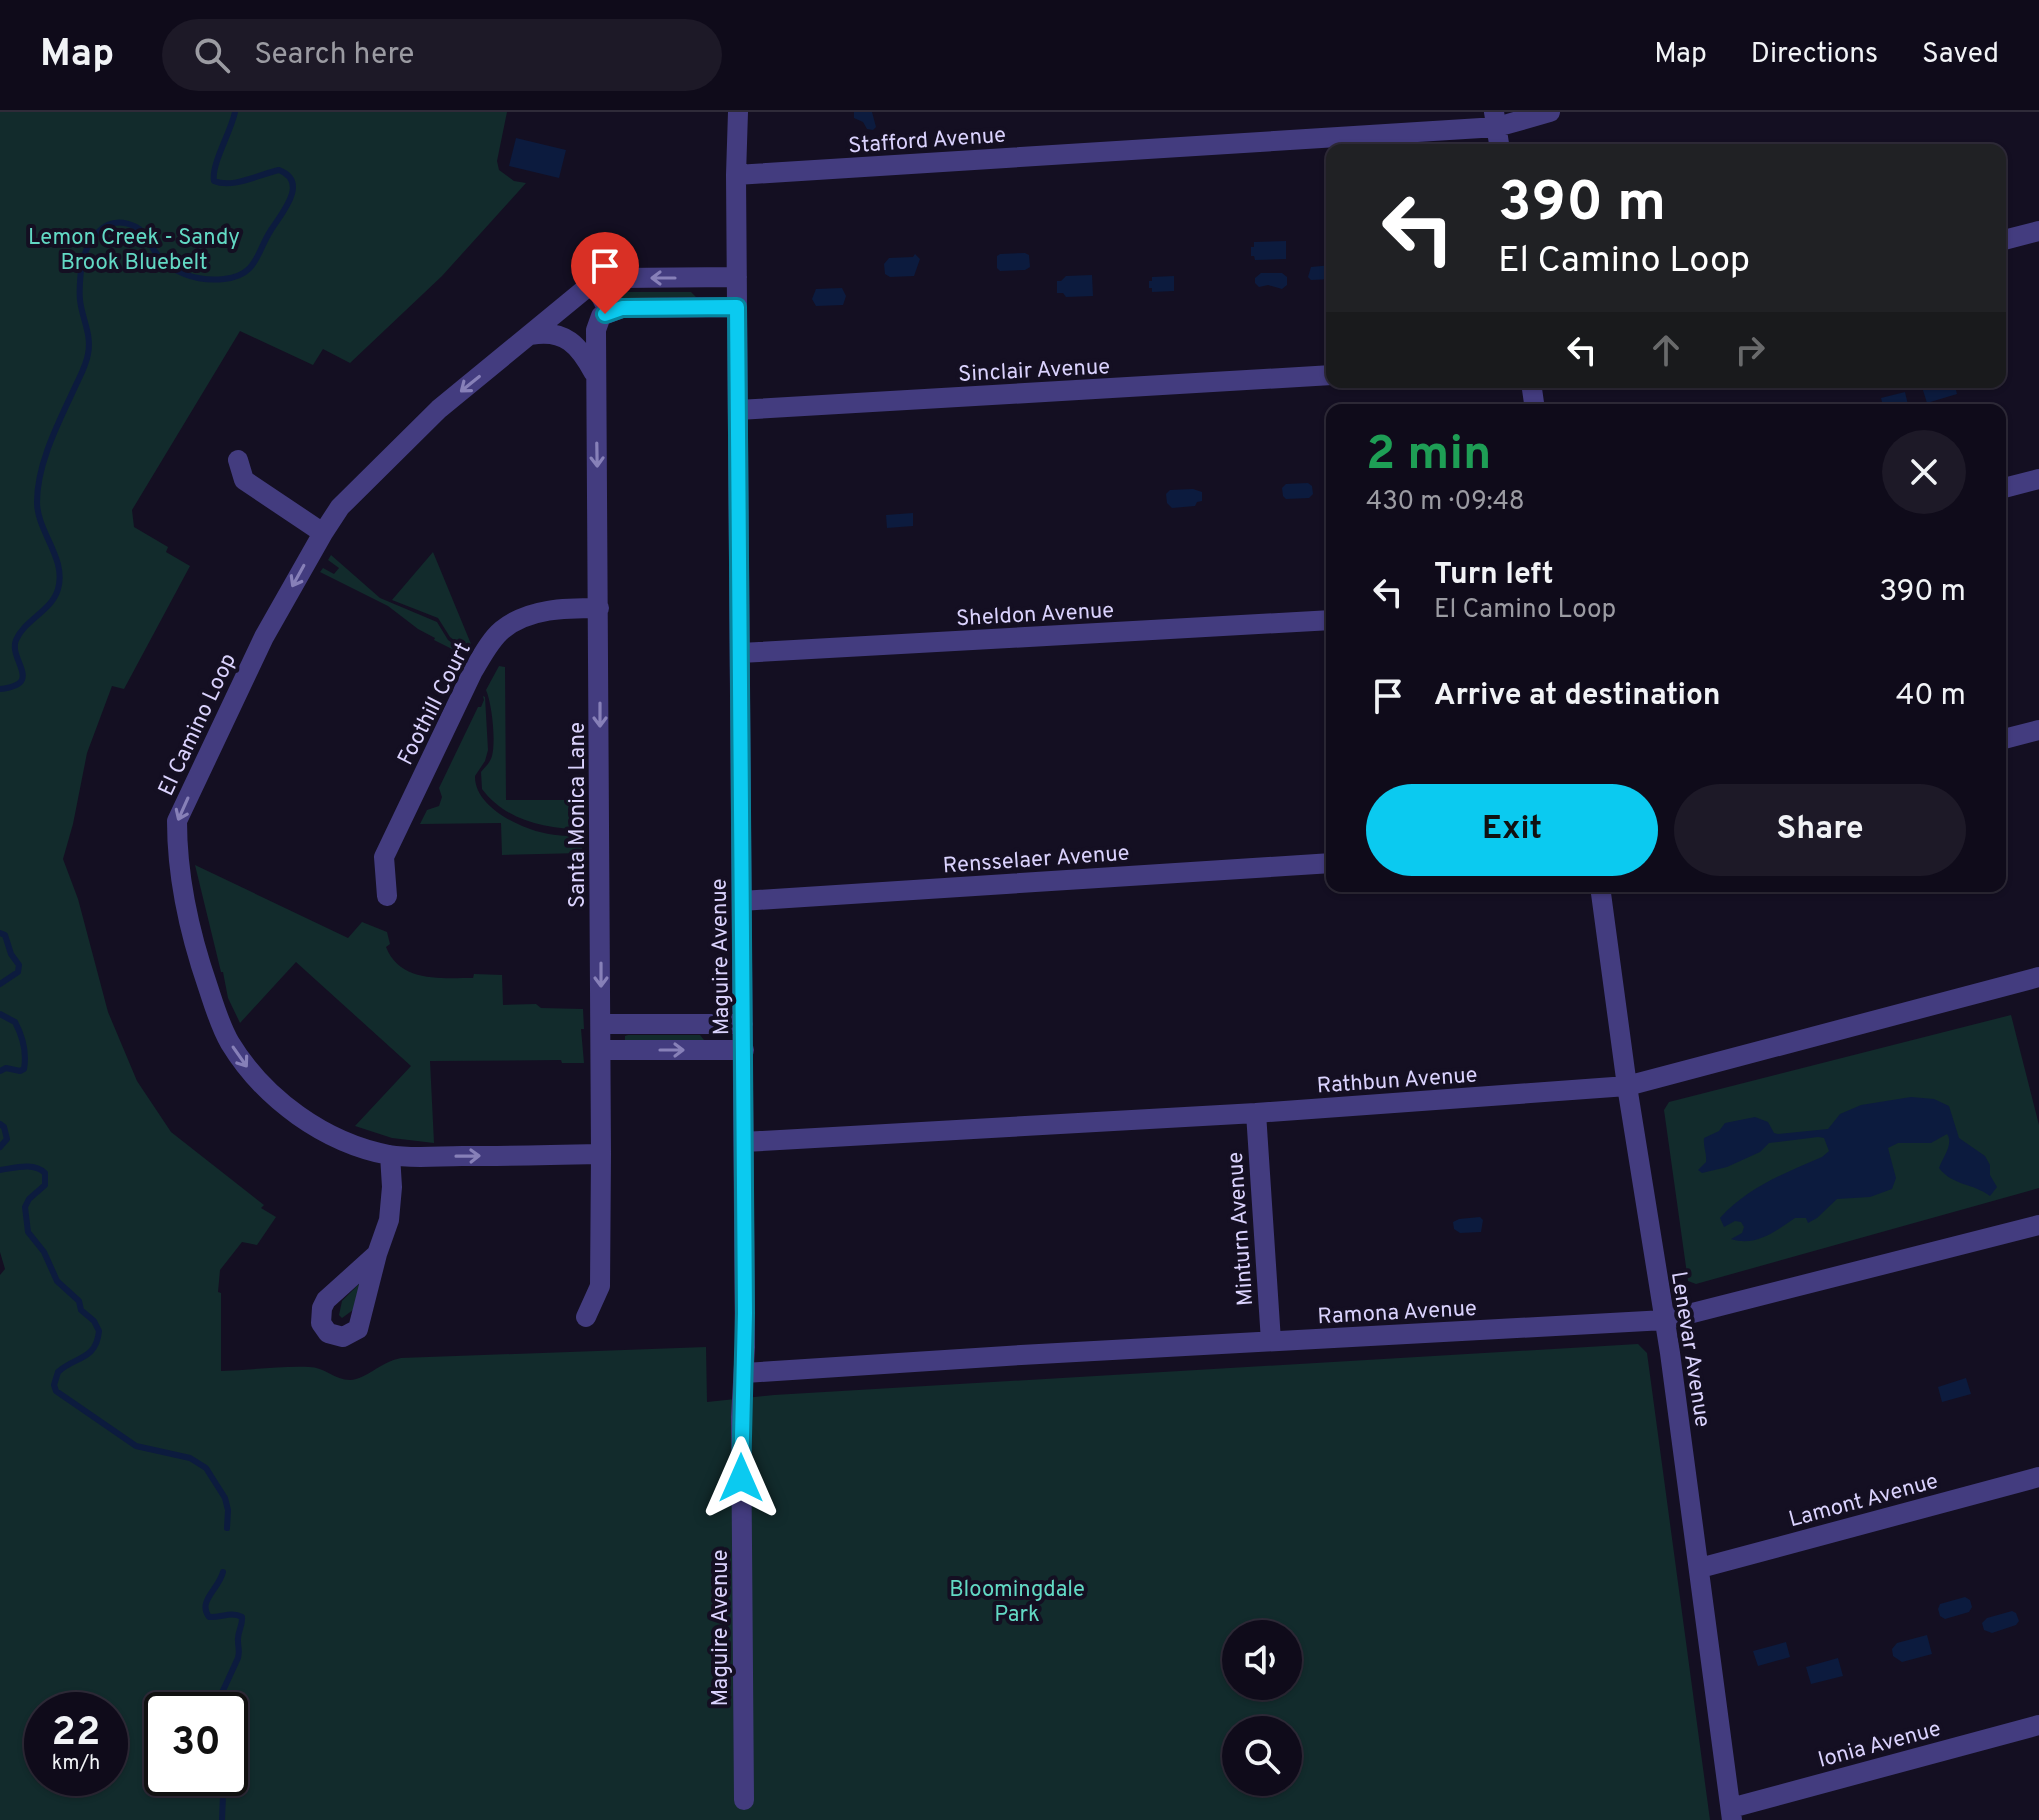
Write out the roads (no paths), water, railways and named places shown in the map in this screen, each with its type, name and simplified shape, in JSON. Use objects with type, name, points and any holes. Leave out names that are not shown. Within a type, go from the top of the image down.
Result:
[{"type":"street","name":"Maguire Avenue","points":[[738,112],[736,175],[744,1050],[745,1373],[741,1411],[744,1800]]},
{"type":"street","name":"Stafford Avenue","points":[[736,175],[1495,119],[1550,112]]},
{"type":"street","points":[[1495,119],[1499,144]]},
{"type":"street","points":[[2006,239],[2039,231]]},
{"type":"street","points":[[590,285],[617,278],[737,277]]},
{"type":"street","name":"El Camino Loop","points":[[590,285],[439,409],[340,507],[264,637],[177,821],[177,853],[181,888],[198,958],[229,1041],[247,1067],[274,1096],[306,1121],[347,1141],[390,1155],[601,1154]]},
{"type":"street","points":[[605,314],[622,308],[737,307]]},
{"type":"street","name":"Santa Monica Lane","points":[[586,1317],[600,1286],[596,330],[605,314]]},
{"type":"street","points":[[531,335],[554,333],[565,338],[584,354],[596,377]]},
{"type":"street","name":"Sinclair Avenue","points":[[738,410],[1326,375]]},
{"type":"street","points":[[238,460],[244,480],[323,533]]},
{"type":"street","points":[[2006,487],[2039,479]]},
{"type":"street","name":"Foothill Court","points":[[387,896],[384,857],[473,671],[487,650],[502,630],[526,618],[553,608],[599,608]]},
{"type":"street","name":"Sheldon Avenue","points":[[740,653],[1326,620]]},
{"type":"street","points":[[2006,738],[2039,730]]},
{"type":"street","name":"Rensselaer Avenue","points":[[742,901],[1326,863]]},
{"type":"street","name":"Lenevar Avenue","points":[[1601,892],[1627,1086],[1665,1320],[1732,1814]]},
{"type":"street","name":"Rathbun Avenue","points":[[744,1142],[1256,1113],[1627,1086],[2039,977]]},
{"type":"street","points":[[601,1024],[743,1024]]},
{"type":"street","points":[[601,1050],[744,1050]]},
{"type":"street","name":"Minturn Avenue","points":[[1256,1113],[1271,1341]]},
{"type":"street","points":[[377,1254],[389,1220],[392,1187],[390,1155]]},
{"type":"street","name":"Ramona Avenue","points":[[745,1373],[1665,1320],[2039,1225]]},
{"type":"street","name":"Lamont Avenue","points":[[1700,1568],[2039,1477]]},
{"type":"street","name":"Ionia Avenue","points":[[1732,1814],[2039,1725]]},
{"type":"lane","points":[[590,285],[605,314]]},
{"type":"water","points":[[854,112],[872,112],[876,127],[867,129],[863,122],[854,118]]},
{"type":"water","points":[[516,138],[566,150],[559,178],[509,166]]},
{"type":"water","points":[[1286,241],[1286,259],[1255,260],[1251,256],[1254,242]]},
{"type":"water","points":[[915,254],[920,259],[914,276],[890,277],[885,274],[884,264],[889,258],[913,257]]},
{"type":"water","points":[[1000,254],[1029,255],[1030,267],[1025,270],[1000,271],[997,268],[997,256]]},
{"type":"water","points":[[1326,266],[1326,279],[1311,280],[1308,277],[1311,267]]},
{"type":"water","points":[[1261,273],[1282,273],[1287,277],[1287,285],[1282,289],[1268,285],[1259,287],[1255,278]]},
{"type":"water","points":[[1092,275],[1093,296],[1066,297],[1063,293],[1057,293],[1057,281],[1066,276]]},
{"type":"water","points":[[1174,276],[1174,291],[1152,292],[1149,288],[1152,277]]},
{"type":"water","points":[[842,288],[846,296],[843,305],[816,306],[812,299],[816,289]]},
{"type":"water","points":[[1922,388],[1956,388],[1957,394],[1927,403]]},
{"type":"water","points":[[1905,392],[1908,404],[1882,404],[1881,398]]},
{"type":"water","points":[[1308,483],[1312,486],[1313,494],[1309,498],[1286,499],[1283,496],[1282,488],[1286,484]]},
{"type":"water","points":[[1193,489],[1202,492],[1202,501],[1195,506],[1172,508],[1167,503],[1166,494],[1170,490]]},
{"type":"water","points":[[913,513],[913,526],[887,528],[886,515]]},
{"type":"water","points":[[1911,1097],[1934,1099],[1949,1106],[1959,1138],[1985,1156],[1990,1165],[1990,1175],[1997,1187],[1990,1196],[1950,1178],[1939,1168],[1949,1146],[1947,1134],[1931,1143],[1898,1143],[1888,1148],[1896,1178],[1892,1189],[1870,1197],[1837,1199],[1808,1223],[1806,1218],[1795,1218],[1757,1239],[1731,1239],[1742,1233],[1744,1227],[1741,1222],[1735,1221],[1724,1227],[1720,1218],[1731,1207],[1768,1182],[1829,1151],[1824,1138],[1818,1137],[1769,1143],[1760,1152],[1727,1167],[1702,1173],[1698,1170],[1706,1162],[1704,1138],[1719,1131],[1725,1123],[1755,1117],[1768,1122],[1774,1133],[1778,1134],[1828,1129],[1840,1114],[1861,1105]]},
{"type":"water","points":[[1480,1217],[1483,1220],[1481,1232],[1460,1233],[1454,1229],[1453,1222],[1459,1219]]},
{"type":"water","points":[[1966,1378],[1971,1394],[1942,1402],[1938,1387]]},
{"type":"water","points":[[1965,1597],[1972,1607],[1969,1612],[1945,1619],[1940,1616],[1940,1604]]},
{"type":"water","points":[[2012,1611],[2019,1621],[2016,1625],[1992,1633],[1984,1630],[1982,1623],[1987,1618]]},
{"type":"water","points":[[1927,1635],[1932,1654],[1902,1662],[1893,1656],[1892,1649],[1897,1643]]},
{"type":"water","points":[[1786,1642],[1790,1657],[1758,1666],[1753,1651]]},
{"type":"water","points":[[1838,1658],[1843,1676],[1811,1684],[1806,1667]]},
{"type":"waterway","points":[[0,689],[13,686],[23,677],[16,655],[16,640],[55,597],[58,589],[59,567],[38,513],[38,487],[50,443],[88,354],[89,340],[80,293],[81,270],[87,249],[106,226],[125,223],[145,234],[160,258],[185,274],[204,279],[224,279],[235,277],[250,268],[293,190],[288,175],[279,170],[238,182],[214,181],[215,166],[235,112]]},
{"type":"waterway","points":[[0,933],[5,935],[11,954],[19,965],[18,972],[0,984]]},
{"type":"waterway","points":[[0,1014],[15,1022],[25,1057],[24,1069],[6,1068],[0,1071]]},
{"type":"waterway","points":[[0,1124],[7,1139],[0,1147]]},
{"type":"waterway","points":[[0,1170],[29,1167],[45,1173],[45,1185],[29,1199],[25,1207],[28,1232],[44,1252],[57,1281],[79,1301],[81,1310],[94,1321],[99,1331],[94,1348],[58,1372],[54,1385],[56,1391],[136,1446],[190,1458],[206,1468],[225,1498],[227,1528]]},
{"type":"waterway","points":[[222,1692],[238,1658],[242,1620],[242,1617],[234,1615],[209,1617],[206,1611],[207,1600],[223,1572]]},
{"type":"waterway","points":[[222,1820],[223,1796]]},
{"type":"park label","name":"Lemon Creek - Sandy Brook Bluebelt","points":[[134,248]]},
{"type":"park label","name":"Bloomingdale Park","points":[[1017,1600]]}]
